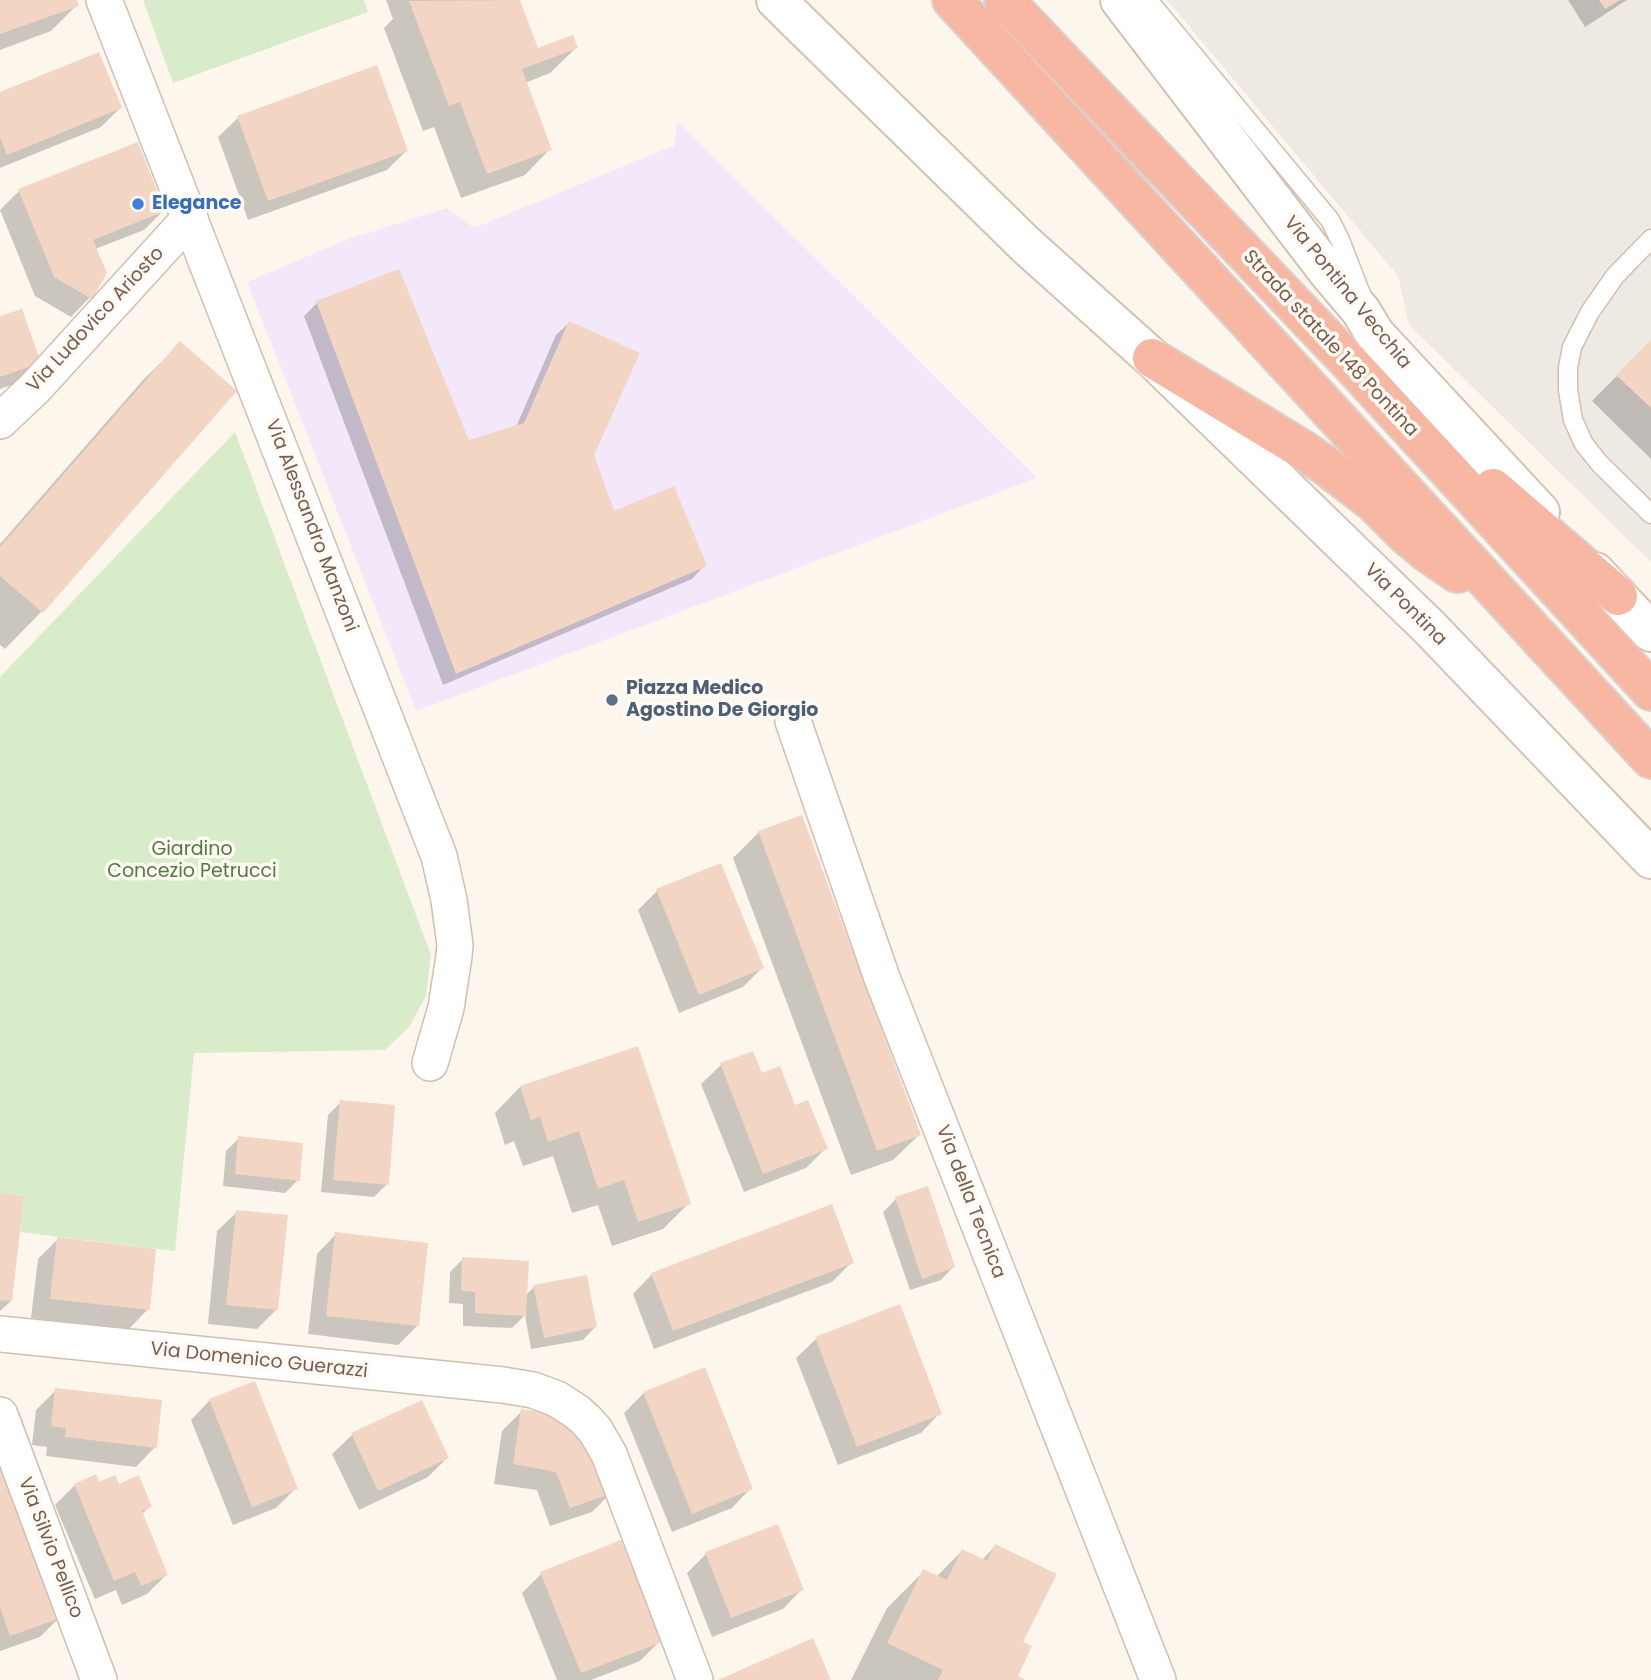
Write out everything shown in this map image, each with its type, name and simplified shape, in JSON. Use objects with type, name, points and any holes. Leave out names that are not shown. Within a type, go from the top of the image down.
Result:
[{"type":"highway","points":[[952,0],[1651,759]]},
{"type":"highway","name":"Strada statale 148 Pontina","points":[[1004,0],[1351,364],[1651,691]]},
{"type":"highway","points":[[1152,358],[1326,466],[1428,553],[1522,618]]},
{"type":"highway","points":[[1351,364],[1618,597]]},
{"type":"street","name":"Via Alessandro Manzoni","points":[[104,0],[439,856],[455,945],[450,992],[430,1063]]},
{"type":"street","points":[[776,0],[1026,244],[1152,358]]},
{"type":"street","name":"Via Pontina Vecchia","points":[[1120,0],[1361,312],[1375,334],[1651,632]]},
{"type":"street","name":"Via Ludovico Ariosto","points":[[0,421],[35,388],[190,218]]},
{"type":"street","name":"Via Pontina","points":[[1152,358],[1430,628],[1651,859]]},
{"type":"street","name":"Via della Tecnica","points":[[793,721],[882,978],[1158,1680]]},
{"type":"street","name":"Via Domenico Guerazzi","points":[[0,1334],[519,1387],[545,1394],[566,1404],[586,1420],[609,1454],[695,1680]]},
{"type":"street","name":"Via Silvio Pellico","points":[[0,1415],[99,1680]]},
{"type":"lane","points":[[1148,0],[1330,220],[1375,334]]},
{"type":"lane","points":[[1651,239],[1615,276],[1590,312],[1572,347],[1568,368],[1568,390],[1573,420],[1584,444],[1600,464],[1651,514]]},
{"type":"shaded area","points":[[1167,0],[1651,0],[1651,562],[1409,325],[1398,276]]},
{"type":"shaded area","points":[[677,121],[1037,478],[416,711],[247,282],[348,239],[447,208],[474,228],[675,145]]},
{"type":"green space","points":[[143,0],[364,0],[368,12],[173,83]]},
{"type":"green space","name":"Giardino Concezio Petrucci","points":[[235,432],[431,955],[426,996],[409,1027],[385,1050],[194,1053],[175,1251],[20,1232],[24,1196],[0,1193],[0,677]]},
{"type":"building","points":[[0,0],[77,0],[79,6],[0,34]]},
{"type":"building","points":[[520,0],[538,48],[573,35],[578,48],[522,69],[552,150],[487,174],[460,102],[449,106],[409,1]]},
{"type":"building","points":[[1599,0],[1620,0],[1605,9]]},
{"type":"building","points":[[99,52],[122,108],[7,155],[0,137],[0,92]]},
{"type":"building","points":[[377,65],[408,151],[268,201],[237,116]]},
{"type":"building","points":[[138,142],[165,211],[93,240],[107,273],[92,299],[54,277],[18,189]]},
{"type":"building","points":[[399,269],[469,440],[524,423],[569,321],[640,353],[594,455],[614,511],[674,486],[707,566],[456,674],[316,301]]},
{"type":"building","points":[[22,309],[41,363],[0,377],[0,316]]},
{"type":"building","points":[[1651,340],[1651,408],[1616,375]]},
{"type":"building","points":[[180,341],[237,391],[43,613],[0,576],[0,547]]},
{"type":"building","points":[[802,815],[921,1135],[877,1151],[758,831]]},
{"type":"building","points":[[721,863],[764,968],[699,995],[656,889]]},
{"type":"building","points":[[638,1046],[691,1204],[638,1222],[624,1180],[598,1189],[579,1131],[548,1142],[540,1117],[531,1120],[520,1086]]},
{"type":"building","points":[[753,1051],[762,1073],[780,1066],[795,1105],[808,1100],[828,1149],[763,1174],[720,1063]]},
{"type":"building","points":[[340,1100],[395,1105],[389,1185],[333,1180]]},
{"type":"building","points":[[238,1136],[303,1143],[300,1181],[235,1174]]},
{"type":"building","points":[[928,1186],[955,1267],[922,1279],[895,1197]]},
{"type":"building","points":[[0,1193],[24,1196],[12,1301],[0,1300]]},
{"type":"building","points":[[832,1204],[854,1263],[673,1331],[651,1273]]},
{"type":"building","points":[[236,1210],[288,1215],[278,1310],[226,1305]]},
{"type":"building","points":[[335,1232],[428,1243],[419,1326],[326,1316]]},
{"type":"building","points":[[57,1237],[156,1249],[150,1310],[50,1299]]},
{"type":"building","points":[[462,1257],[529,1261],[526,1316],[475,1313],[475,1292],[461,1291]]},
{"type":"building","points":[[587,1275],[597,1327],[544,1338],[533,1285]]},
{"type":"building","points":[[900,1304],[942,1414],[857,1447],[815,1337]]},
{"type":"building","points":[[705,1367],[753,1489],[692,1514],[643,1392]]},
{"type":"building","points":[[255,1381],[298,1489],[252,1507],[209,1399]]},
{"type":"building","points":[[55,1388],[162,1400],[157,1448],[65,1437],[66,1428],[51,1426]]},
{"type":"building","points":[[422,1400],[449,1458],[378,1491],[351,1433]]},
{"type":"building","points":[[521,1409],[566,1416],[613,1493],[570,1508],[556,1472],[513,1464]]},
{"type":"building","points":[[0,1445],[61,1618],[10,1636],[0,1607]]},
{"type":"building","points":[[96,1474],[99,1482],[115,1475],[119,1484],[139,1475],[152,1507],[142,1511],[168,1575],[141,1586],[135,1572],[114,1581],[74,1484]]},
{"type":"building","points":[[778,1524],[804,1590],[731,1618],[705,1552]]},
{"type":"building","points":[[621,1540],[662,1642],[581,1673],[540,1572]]},
{"type":"building","points":[[995,1544],[1057,1574],[1023,1642],[1032,1646],[1018,1676],[1026,1680],[938,1680],[943,1670],[887,1643],[923,1569],[947,1580],[962,1549],[987,1561]]},
{"type":"building","points":[[813,1638],[831,1680],[718,1680]]},
{"type":"place","name":"Elegance","points":[[138,204]]},
{"type":"place","name":"Piazza Medico Agostino De Giorgio","points":[[612,700]]}]
